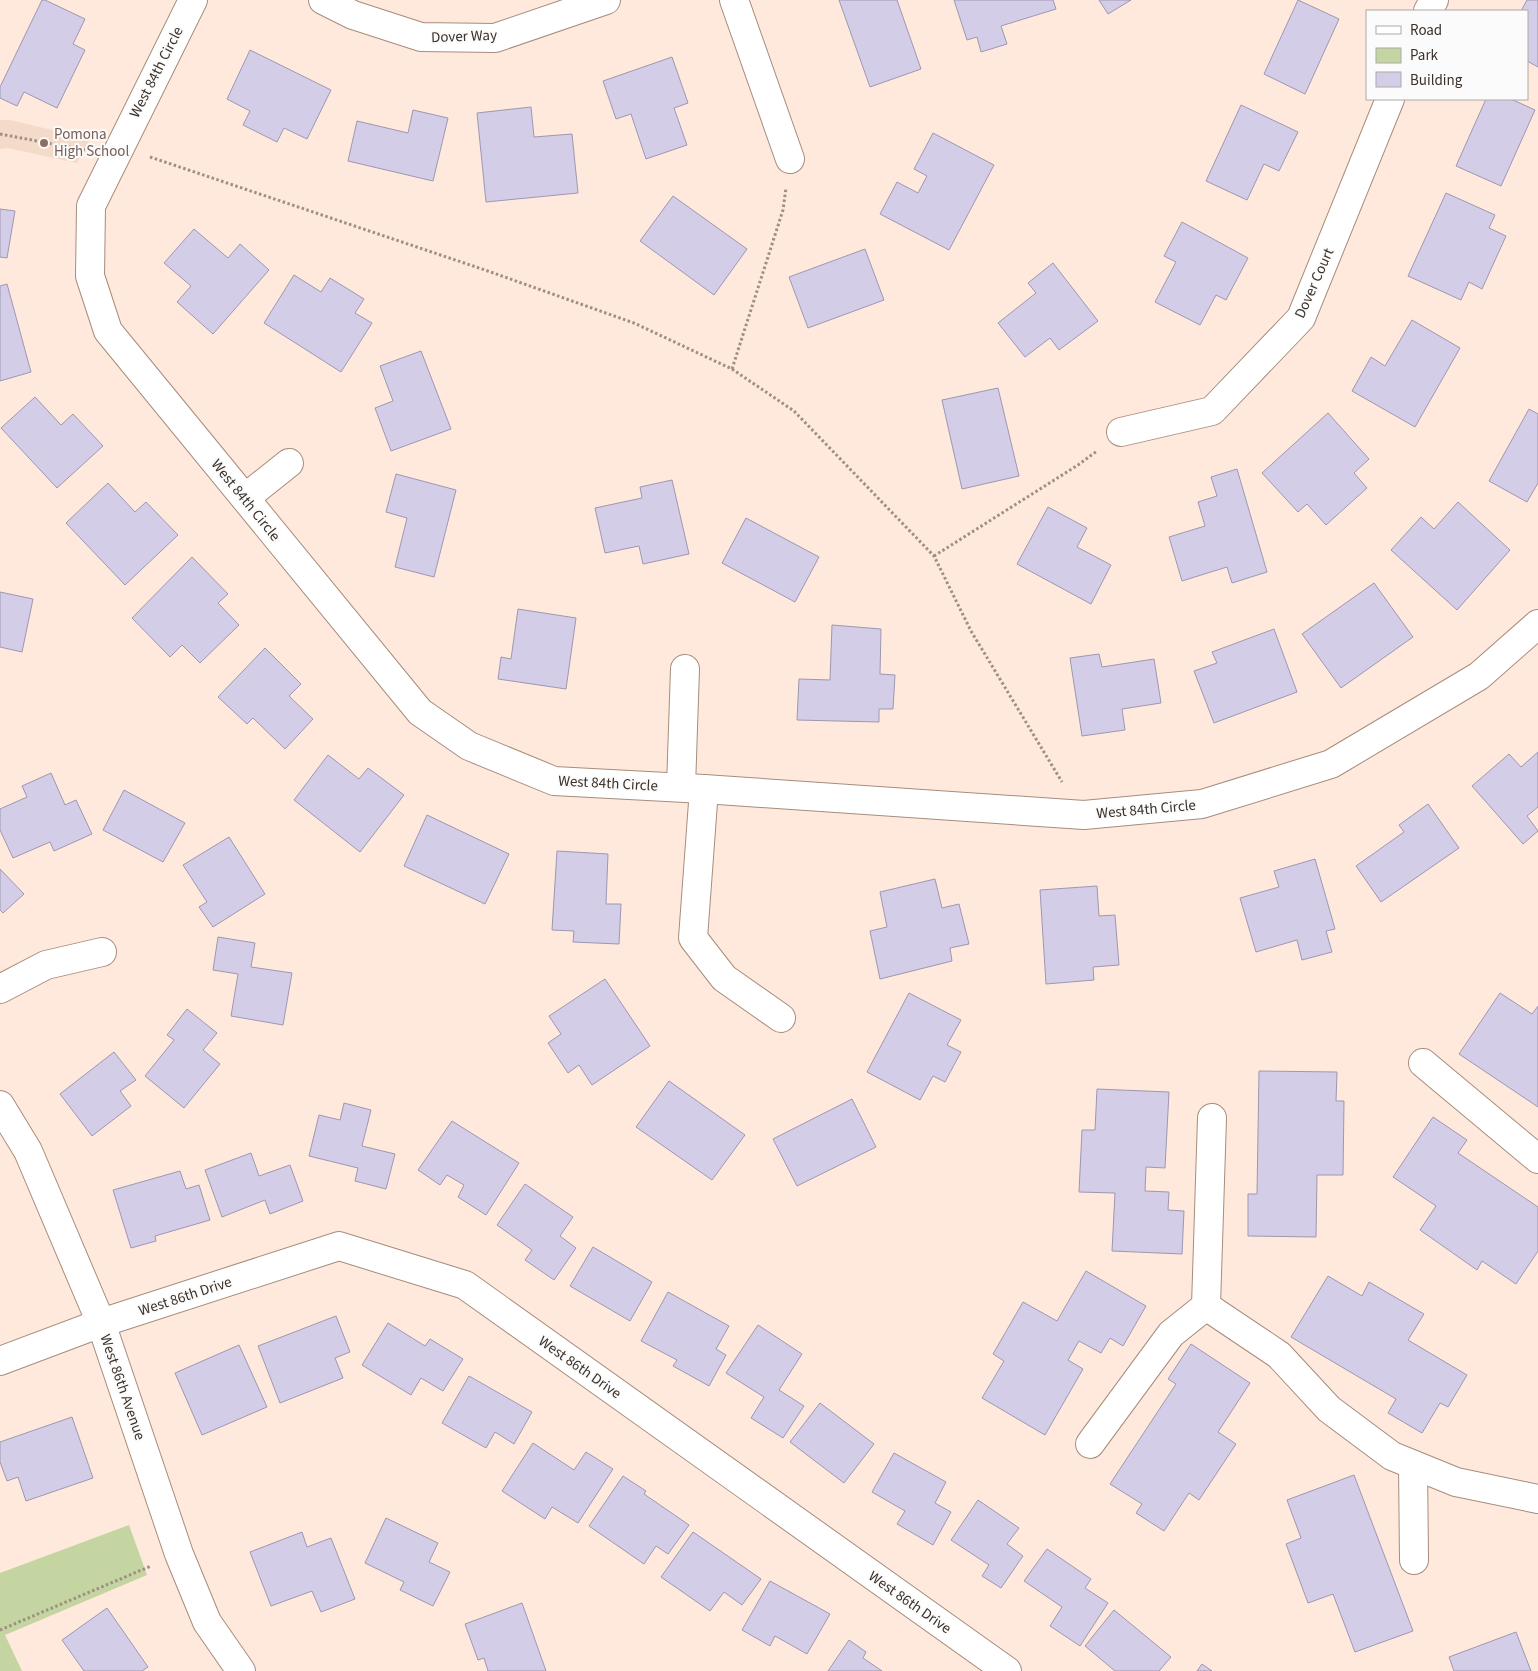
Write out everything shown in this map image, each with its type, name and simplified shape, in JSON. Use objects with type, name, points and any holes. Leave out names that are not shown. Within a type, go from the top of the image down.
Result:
[{"type":"street","name":"West 84th Circle","points":[[193,0],[90,206],[90,276],[108,331],[420,712],[469,746],[554,781],[693,788],[1084,815],[1202,804],[1332,764],[1479,676],[1538,624]]},
{"type":"street","name":"Dover Way","points":[[323,0],[353,15],[421,37],[495,38],[606,0]]},
{"type":"street","points":[[734,0],[790,159]]},
{"type":"street","name":"Dover Court","points":[[1121,432],[1212,411],[1301,318],[1390,100]]},
{"type":"street","points":[[245,498],[289,463]]},
{"type":"street","points":[[685,669],[693,788],[693,938],[724,978],[781,1018]]},
{"type":"street","points":[[0,988],[46,965],[102,952]]},
{"type":"street","points":[[1423,1063],[1538,1159]]},
{"type":"street","name":"West 86th Avenue","points":[[0,1105],[28,1152],[101,1323],[179,1554],[207,1622],[241,1671]]},
{"type":"street","points":[[1090,1444],[1171,1334],[1206,1306],[1212,1118]]},
{"type":"street","name":"West 86th Drive","points":[[0,1361],[101,1323],[339,1246],[464,1285],[1007,1671]]},
{"type":"street","points":[[1206,1306],[1279,1355],[1329,1409],[1392,1456],[1456,1482],[1538,1499]]},
{"type":"street","points":[[1413,1465],[1414,1560]]},
{"type":"path","points":[[0,134],[82,150],[118,148],[135,152],[475,267],[624,320],[732,369],[794,411],[934,556],[971,631],[1084,815]]},
{"type":"path","points":[[732,369],[784,210],[790,159]]},
{"type":"path","points":[[934,556],[1078,465],[1121,432]]},
{"type":"path","points":[[0,1630],[179,1554]]},
{"type":"shaded area","name":"Pomona High School","points":[[0,120],[10,120],[90,139],[77,163],[8,148],[0,149]]},
{"type":"green space","points":[[129,1525],[147,1575],[5,1635],[22,1671],[0,1671],[0,1573]]},
{"type":"building","points":[[42,0],[85,19],[73,44],[85,50],[57,108],[24,92],[17,106],[0,98],[0,87]]},
{"type":"building","points":[[839,0],[897,0],[921,69],[870,87]]},
{"type":"building","points":[[954,0],[1053,0],[1056,9],[1001,26],[1007,44],[981,52],[977,37],[967,40]]},
{"type":"building","points":[[1099,0],[1131,0],[1108,14]]},
{"type":"building","points":[[1298,0],[1339,19],[1305,94],[1264,74]]},
{"type":"building","points":[[1527,0],[1538,0],[1538,67],[1528,62],[1528,10],[1522,10]]},
{"type":"building","points":[[250,50],[331,90],[307,139],[284,128],[277,142],[243,125],[250,111],[227,99]]},
{"type":"building","points":[[672,57],[688,103],[674,108],[687,145],[646,159],[631,114],[616,119],[603,81]]},
{"type":"building","points":[[1486,100],[1513,100],[1535,110],[1501,186],[1456,166]]},
{"type":"building","points":[[1241,105],[1298,132],[1279,171],[1264,164],[1247,200],[1206,181]]},
{"type":"building","points":[[531,107],[534,137],[572,134],[578,193],[486,202],[477,113]]},
{"type":"building","points":[[413,110],[448,118],[433,181],[348,161],[357,121],[408,133]]},
{"type":"building","points":[[933,133],[994,165],[949,250],[880,214],[897,182],[918,193],[927,176],[914,169]]},
{"type":"building","points":[[1446,193],[1495,215],[1489,228],[1506,236],[1482,289],[1469,282],[1461,300],[1408,276]]},
{"type":"building","points":[[673,196],[747,249],[714,295],[640,241]]},
{"type":"building","points":[[0,209],[15,211],[7,258],[0,257]]},
{"type":"building","points":[[1182,222],[1248,258],[1226,300],[1216,295],[1200,325],[1155,302],[1176,262],[1164,256]]},
{"type":"building","points":[[194,229],[228,258],[240,244],[269,270],[213,334],[177,302],[191,286],[164,263]]},
{"type":"building","points":[[865,249],[884,300],[808,328],[789,277]]},
{"type":"building","points":[[1053,263],[1098,321],[1059,350],[1050,338],[1025,357],[998,323],[1036,293],[1028,283]]},
{"type":"building","points":[[294,275],[321,292],[330,278],[364,299],[355,313],[372,323],[341,372],[264,323]]},
{"type":"building","points":[[7,284],[31,372],[0,381],[0,286]]},
{"type":"building","points":[[1412,320],[1460,348],[1415,427],[1352,391],[1371,357],[1385,366]]},
{"type":"building","points":[[421,351],[451,429],[391,451],[375,408],[393,401],[380,366]]},
{"type":"building","points":[[998,388],[1019,476],[962,489],[942,400]]},
{"type":"building","points":[[35,397],[61,425],[73,414],[103,446],[57,488],[1,428]]},
{"type":"building","points":[[1529,409],[1538,414],[1538,483],[1527,502],[1489,481]]},
{"type":"building","points":[[1328,413],[1369,459],[1354,473],[1367,488],[1326,525],[1307,504],[1298,512],[1262,473]]},
{"type":"building","points":[[1237,469],[1267,572],[1232,583],[1227,567],[1182,581],[1169,537],[1205,526],[1198,502],[1217,496],[1211,477]]},
{"type":"building","points":[[396,474],[456,490],[434,577],[395,567],[407,518],[386,512]]},
{"type":"building","points":[[672,480],[689,554],[643,564],[639,546],[605,553],[595,508],[642,498],[640,487]]},
{"type":"building","points":[[108,483],[135,512],[146,502],[178,535],[125,585],[66,523]]},
{"type":"building","points":[[1458,502],[1510,550],[1457,610],[1391,550],[1421,517],[1434,529]]},
{"type":"building","points":[[1048,507],[1087,528],[1077,547],[1111,565],[1091,604],[1017,564]]},
{"type":"building","points":[[746,518],[819,557],[795,602],[722,563]]},
{"type":"building","points":[[192,557],[228,594],[218,603],[239,625],[200,663],[182,645],[170,657],[132,618]]},
{"type":"building","points":[[1374,583],[1413,637],[1341,688],[1302,634]]},
{"type":"building","points":[[0,592],[33,599],[22,652],[0,647]]},
{"type":"building","points":[[518,609],[576,618],[566,689],[498,679],[501,657],[511,659]]},
{"type":"building","points":[[832,625],[881,629],[880,674],[895,675],[893,709],[879,709],[879,722],[797,720],[799,679],[830,680]]},
{"type":"building","points":[[1274,629],[1297,692],[1214,723],[1194,671],[1217,663],[1212,652]]},
{"type":"building","points":[[265,648],[301,684],[289,696],[313,719],[285,749],[253,718],[247,724],[218,697]]},
{"type":"building","points":[[1099,654],[1102,667],[1154,659],[1161,703],[1122,709],[1125,730],[1082,736],[1070,658]]},
{"type":"building","points":[[1538,752],[1538,807],[1527,816],[1538,831],[1523,844],[1472,786],[1509,754],[1521,767]]},
{"type":"building","points":[[328,755],[359,779],[368,768],[404,795],[360,852],[294,800]]},
{"type":"building","points":[[51,773],[65,805],[76,800],[92,834],[54,851],[50,842],[13,858],[0,830],[0,809],[27,797],[22,786]]},
{"type":"building","points":[[124,790],[185,823],[163,862],[103,830]]},
{"type":"building","points":[[1428,804],[1459,848],[1381,902],[1356,866],[1404,832],[1399,825]]},
{"type":"building","points":[[427,815],[509,854],[485,904],[404,866]]},
{"type":"building","points":[[229,837],[265,894],[213,927],[199,907],[207,902],[183,865]]},
{"type":"building","points":[[557,851],[608,854],[606,904],[621,904],[619,944],[573,942],[574,931],[552,930]]},
{"type":"building","points":[[1315,859],[1335,929],[1326,931],[1332,952],[1302,960],[1297,940],[1256,952],[1240,898],[1279,887],[1274,871]]},
{"type":"building","points":[[0,869],[24,894],[3,913],[0,910]]},
{"type":"building","points":[[935,879],[942,908],[959,904],[969,944],[950,948],[952,961],[880,979],[870,931],[887,927],[880,892]]},
{"type":"building","points":[[1097,886],[1099,916],[1115,915],[1119,965],[1093,967],[1094,980],[1046,984],[1040,890]]},
{"type":"building","points":[[218,937],[255,943],[251,967],[292,973],[283,1025],[231,1016],[238,974],[213,970]]},
{"type":"building","points":[[605,979],[650,1046],[592,1085],[579,1065],[568,1073],[548,1043],[561,1034],[549,1016]]},
{"type":"building","points":[[909,993],[961,1020],[947,1045],[961,1052],[945,1082],[933,1076],[920,1100],[867,1072]]},
{"type":"building","points":[[1500,993],[1532,1014],[1538,1006],[1538,1107],[1459,1054]]},
{"type":"building","points":[[187,1009],[217,1033],[203,1050],[220,1064],[184,1108],[145,1076],[174,1040],[167,1035]]},
{"type":"building","points":[[114,1052],[136,1080],[120,1091],[131,1106],[92,1136],[60,1094]]},
{"type":"building","points":[[1259,1071],[1337,1072],[1336,1101],[1344,1101],[1343,1175],[1317,1175],[1316,1237],[1248,1236],[1248,1194],[1257,1194]]},
{"type":"building","points":[[669,1081],[745,1135],[712,1180],[636,1127]]},
{"type":"building","points":[[1097,1089],[1169,1092],[1165,1168],[1146,1167],[1145,1191],[1169,1192],[1168,1210],[1184,1211],[1182,1254],[1112,1251],[1115,1193],[1079,1192],[1082,1130],[1095,1130]]},
{"type":"building","points":[[852,1099],[876,1147],[797,1186],[773,1139]]},
{"type":"building","points":[[344,1103],[371,1110],[362,1146],[395,1154],[386,1189],[355,1181],[358,1168],[309,1156],[319,1115],[340,1120]]},
{"type":"building","points":[[1433,1117],[1467,1140],[1458,1153],[1538,1207],[1538,1251],[1516,1284],[1482,1261],[1477,1270],[1420,1230],[1436,1206],[1393,1177]]},
{"type":"building","points":[[452,1121],[519,1163],[486,1215],[458,1197],[464,1185],[447,1175],[440,1185],[418,1170]]},
{"type":"building","points":[[251,1153],[259,1176],[290,1165],[303,1201],[270,1214],[265,1200],[222,1217],[205,1170]]},
{"type":"building","points":[[180,1171],[186,1189],[199,1185],[210,1220],[155,1236],[156,1241],[131,1248],[113,1190]]},
{"type":"building","points":[[525,1184],[573,1217],[560,1236],[576,1248],[554,1280],[525,1260],[532,1250],[497,1225]]},
{"type":"building","points":[[593,1247],[652,1282],[630,1321],[570,1286]]},
{"type":"building","points":[[1086,1271],[1146,1306],[1123,1346],[1110,1338],[1101,1353],[1079,1341],[1068,1360],[1083,1369],[1045,1435],[982,1398],[1004,1361],[993,1354],[1023,1302],[1057,1321]]},
{"type":"building","points":[[1328,1276],[1362,1296],[1369,1282],[1424,1314],[1408,1340],[1467,1375],[1448,1407],[1440,1403],[1422,1433],[1388,1413],[1396,1399],[1291,1337]]},
{"type":"building","points":[[668,1292],[729,1326],[716,1349],[726,1355],[709,1386],[673,1366],[677,1360],[641,1341]]},
{"type":"building","points":[[336,1316],[350,1352],[335,1358],[343,1378],[280,1403],[258,1346]]},
{"type":"building","points":[[388,1323],[425,1346],[430,1339],[463,1359],[443,1391],[421,1378],[411,1395],[362,1365]]},
{"type":"building","points":[[758,1325],[802,1354],[779,1390],[804,1406],[783,1438],[751,1418],[764,1397],[726,1373]]},
{"type":"building","points":[[1191,1344],[1250,1383],[1218,1432],[1236,1444],[1199,1500],[1189,1493],[1164,1531],[1136,1513],[1142,1504],[1110,1484],[1176,1384],[1168,1379]]},
{"type":"building","points":[[239,1345],[267,1407],[202,1435],[175,1373]]},
{"type":"building","points":[[469,1376],[532,1412],[514,1444],[495,1432],[486,1448],[442,1423]]},
{"type":"building","points":[[820,1403],[874,1444],[844,1483],[790,1442]]},
{"type":"building","points":[[72,1417],[93,1478],[26,1501],[18,1477],[7,1481],[0,1462],[0,1442]]},
{"type":"building","points":[[533,1443],[574,1470],[586,1452],[613,1469],[578,1523],[552,1507],[545,1519],[502,1491]]},
{"type":"building","points":[[894,1453],[946,1482],[935,1503],[951,1512],[933,1545],[897,1524],[905,1511],[872,1492]]},
{"type":"building","points":[[1354,1475],[1413,1631],[1355,1652],[1333,1594],[1308,1603],[1286,1544],[1301,1538],[1287,1500]]},
{"type":"building","points":[[623,1476],[646,1491],[644,1494],[689,1525],[668,1554],[656,1546],[644,1564],[589,1526]]},
{"type":"building","points":[[978,1500],[1019,1528],[1007,1544],[1023,1556],[1001,1588],[982,1576],[989,1565],[951,1540]]},
{"type":"building","points":[[386,1518],[438,1543],[429,1562],[450,1572],[433,1606],[400,1590],[404,1582],[365,1563]]},
{"type":"building","points":[[302,1532],[307,1547],[331,1538],[355,1599],[321,1612],[312,1591],[271,1606],[250,1552]]},
{"type":"building","points":[[693,1532],[761,1579],[742,1605],[724,1592],[710,1611],[661,1577]]},
{"type":"building","points":[[1047,1549],[1091,1579],[1085,1588],[1108,1603],[1080,1646],[1050,1626],[1062,1607],[1024,1581]]},
{"type":"building","points":[[770,1581],[830,1614],[807,1654],[775,1636],[770,1646],[742,1630]]},
{"type":"building","points":[[522,1603],[546,1671],[488,1671],[484,1658],[478,1660],[465,1624]]},
{"type":"building","points":[[107,1608],[148,1667],[142,1671],[84,1671],[62,1640]]},
{"type":"building","points":[[1114,1610],[1171,1657],[1159,1671],[1115,1671],[1085,1646]]},
{"type":"building","points":[[1516,1632],[1531,1671],[1454,1671],[1449,1657]]},
{"type":"building","points":[[849,1640],[866,1652],[863,1658],[882,1671],[828,1671]]},
{"type":"building","points":[[1202,1664],[1212,1671],[1197,1671]]},
{"type":"place","name":"Pomona High School","points":[[44,143]]}]
